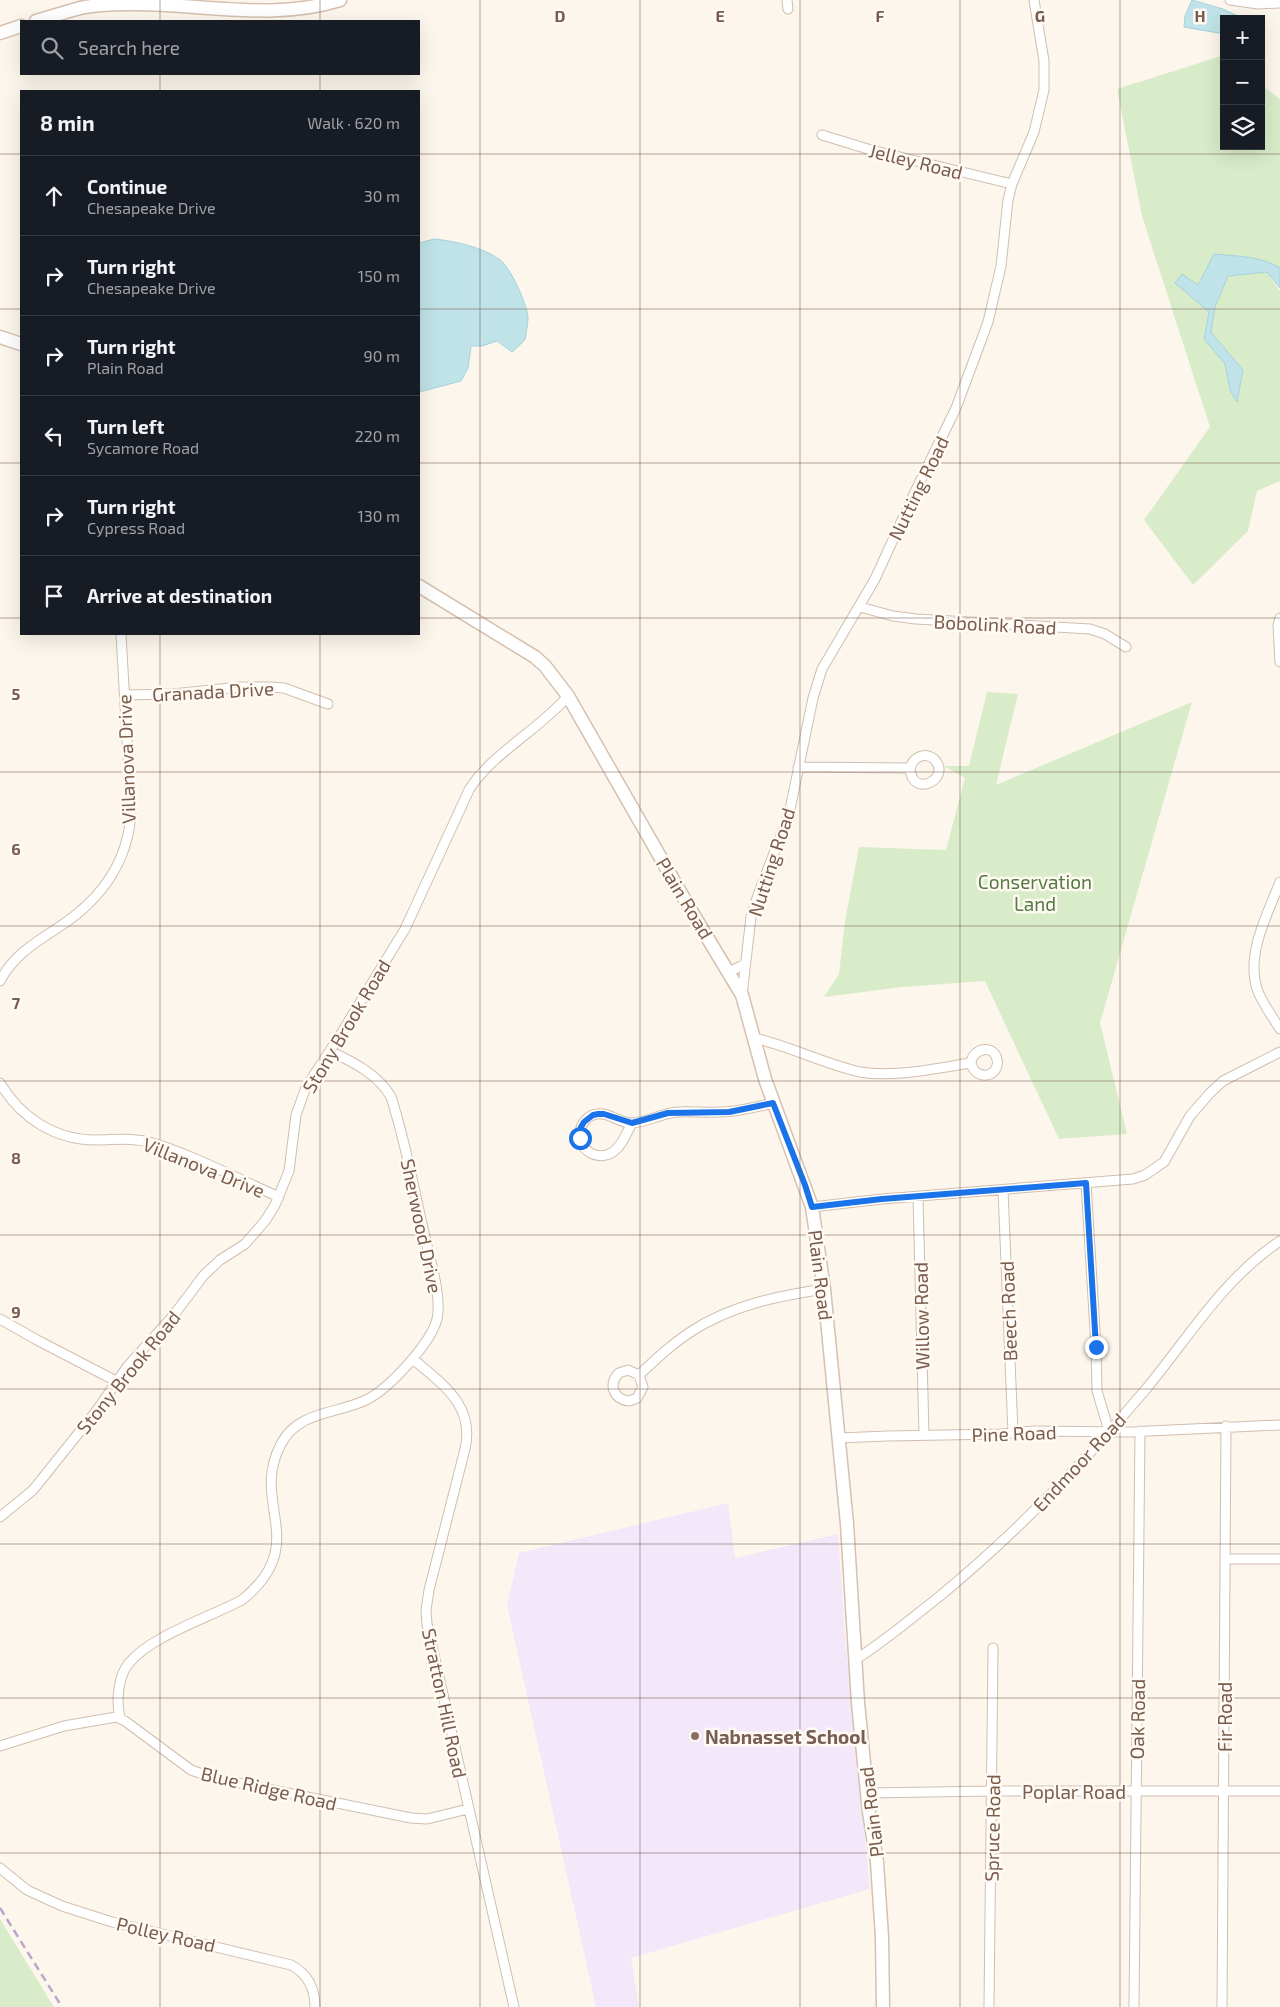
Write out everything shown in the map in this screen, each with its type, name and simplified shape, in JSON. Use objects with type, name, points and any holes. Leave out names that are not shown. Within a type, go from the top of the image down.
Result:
[{"type":"main road","points":[[40,20],[82,8],[134,4],[275,11],[311,8],[340,0]]},
{"type":"main road","points":[[0,33],[20,26]]},
{"type":"main road","points":[[0,337],[20,344]]},
{"type":"main road","name":"Plain Road","points":[[420,587],[535,657],[545,666],[568,696],[742,995],[773,1103],[805,1185],[812,1207],[824,1289],[839,1438],[848,1534],[855,1660],[869,1793],[869,1812],[877,1862],[882,1937],[883,2007]]},
{"type":"street","name":"Nutting Road","points":[[742,995],[751,917],[789,814],[813,698],[822,669],[860,607],[956,408],[981,345],[1001,266],[1008,200],[1012,184],[1034,132],[1044,90],[1044,61],[1034,0]]},
{"type":"street","points":[[1230,0],[1258,4],[1280,3]]},
{"type":"street","name":"Jelley Road","points":[[822,135],[871,150],[1012,184]]},
{"type":"street","name":"Bobolink Road","points":[[860,607],[893,616],[916,619],[1090,629],[1105,634],[1126,647]]},
{"type":"street","points":[[1280,618],[1278,625],[1280,662]]},
{"type":"street","name":"Villanova Drive","points":[[0,981],[8,968],[23,951],[88,906],[99,894],[117,868],[127,840],[130,818],[121,635]]},
{"type":"street","name":"Granada Drive","points":[[125,695],[173,694],[240,687],[271,687],[284,688],[328,704]]},
{"type":"street","name":"Stony Brook Road","points":[[0,1517],[33,1490],[97,1410],[116,1381],[173,1316],[204,1275],[220,1260],[245,1244],[260,1229],[279,1197],[289,1171],[296,1115],[313,1074],[330,1051],[404,929],[475,780],[557,709],[568,696]]},
{"type":"street","points":[[798,767],[910,768]]},
{"type":"street","points":[[1280,882],[1260,935],[1253,965],[1258,989],[1280,1029]]},
{"type":"street","points":[[729,972],[745,964]]},
{"type":"street","points":[[754,1038],[779,1044],[850,1069],[872,1073],[927,1070],[971,1063]]},
{"type":"street","name":"Sherwood Drive","points":[[120,1718],[118,1706],[119,1689],[124,1670],[142,1649],[242,1600],[258,1585],[271,1567],[277,1550],[278,1535],[272,1501],[272,1469],[281,1443],[287,1435],[310,1417],[367,1400],[383,1389],[413,1360],[436,1321],[438,1296],[396,1112],[386,1089],[377,1079],[350,1061],[330,1051]]},
{"type":"street","points":[[812,1207],[1133,1179],[1145,1175],[1164,1162],[1190,1116],[1210,1093],[1236,1074],[1280,1052]]},
{"type":"street","name":"Villanova Drive","points":[[0,1082],[12,1101],[28,1116],[56,1133],[88,1140],[126,1138],[153,1143],[279,1197]]},
{"type":"street","points":[[632,1123],[616,1150],[606,1156],[589,1153],[582,1144],[580,1138],[581,1127],[593,1115],[604,1114],[632,1123],[668,1113],[729,1112],[773,1103]]},
{"type":"street","points":[[1086,1183],[1097,1392],[1109,1431]]},
{"type":"street","name":"Beech Road","points":[[1003,1190],[1013,1433]]},
{"type":"street","name":"Willow Road","points":[[918,1197],[924,1436]]},
{"type":"street","name":"Endmoor Road","points":[[855,1660],[892,1635],[964,1576],[1012,1533],[1109,1431],[1147,1387],[1226,1287],[1246,1267],[1280,1240]]},
{"type":"street","points":[[639,1375],[682,1338],[726,1312],[776,1298],[824,1289]]},
{"type":"street","points":[[0,1319],[116,1381]]},
{"type":"street","name":"Stratton Hill Road","points":[[413,1360],[445,1386],[456,1399],[467,1424],[467,1441],[430,1590],[426,1616],[430,1644],[514,2007]]},
{"type":"street","name":"Pine Road","points":[[839,1438],[1034,1431],[1140,1431],[1280,1425]]},
{"type":"street","name":"Fir Road","points":[[1222,2007],[1226,1426]]},
{"type":"street","name":"Oak Road","points":[[1134,2007],[1140,1431]]},
{"type":"street","points":[[1225,1559],[1280,1559]]},
{"type":"street","name":"Spruce Road","points":[[989,2007],[993,1648]]},
{"type":"street","points":[[0,1746],[83,1722],[112,1716],[120,1718]]},
{"type":"street","name":"Blue Ridge Road","points":[[120,1718],[198,1774],[411,1818],[427,1819],[468,1809]]},
{"type":"street","name":"Poplar Road","points":[[869,1793],[1280,1791]]},
{"type":"street","name":"Polley Road","points":[[0,1868],[27,1890],[42,1898],[77,1911],[112,1922],[291,1965],[303,1973],[311,1984],[315,2007]]},
{"type":"shaded area","name":"Nabnasset School","points":[[728,1503],[735,1558],[838,1534],[846,1646],[870,1889],[631,1958],[639,2007],[596,2007],[507,1605],[519,1553]]},
{"type":"green space","points":[[1220,56],[1220,150],[1265,150],[1265,88],[1280,99],[1280,268],[1257,259],[1214,254],[1209,312],[1204,339],[1225,364],[1230,390],[1237,401],[1243,370],[1211,332],[1215,307],[1228,276],[1267,272],[1280,291],[1280,481],[1257,491],[1248,531],[1193,585],[1144,520],[1210,427],[1142,216],[1117,89]]},
{"type":"green space","name":"Conservation Land","points":[[987,692],[1018,694],[996,785],[1192,702],[1100,1023],[1127,1134],[1059,1139],[985,981],[902,987],[824,997],[839,974],[845,921],[859,847],[946,850],[965,778],[944,766],[969,766]]},
{"type":"green space","points":[[0,1919],[54,2007],[0,2007]]},
{"type":"water","points":[[1192,0],[1223,9],[1236,15],[1220,15],[1220,33],[1184,27],[1185,16]]},
{"type":"water","points":[[434,239],[450,241],[468,245],[499,259],[508,269],[525,303],[528,322],[525,340],[512,352],[497,341],[482,346],[471,346],[468,368],[461,381],[420,392],[420,243]]},
{"type":"water","points":[[1214,254],[1257,259],[1280,268],[1280,288],[1267,272],[1228,276],[1215,307],[1211,332],[1243,370],[1237,402],[1230,390],[1225,364],[1204,339],[1209,312],[1175,283],[1182,274],[1198,285]]},
{"type":"railway","points":[[0,1908],[62,2007]]},
{"type":"place","name":"Nabnasset School","points":[[695,1736]]},
{"type":"route","points":[[580,1138],[581,1127],[584,1122],[593,1115],[598,1114],[604,1114],[632,1123],[668,1113],[729,1112],[773,1103],[812,1207],[882,1199],[1086,1183],[1096,1347]]}]
